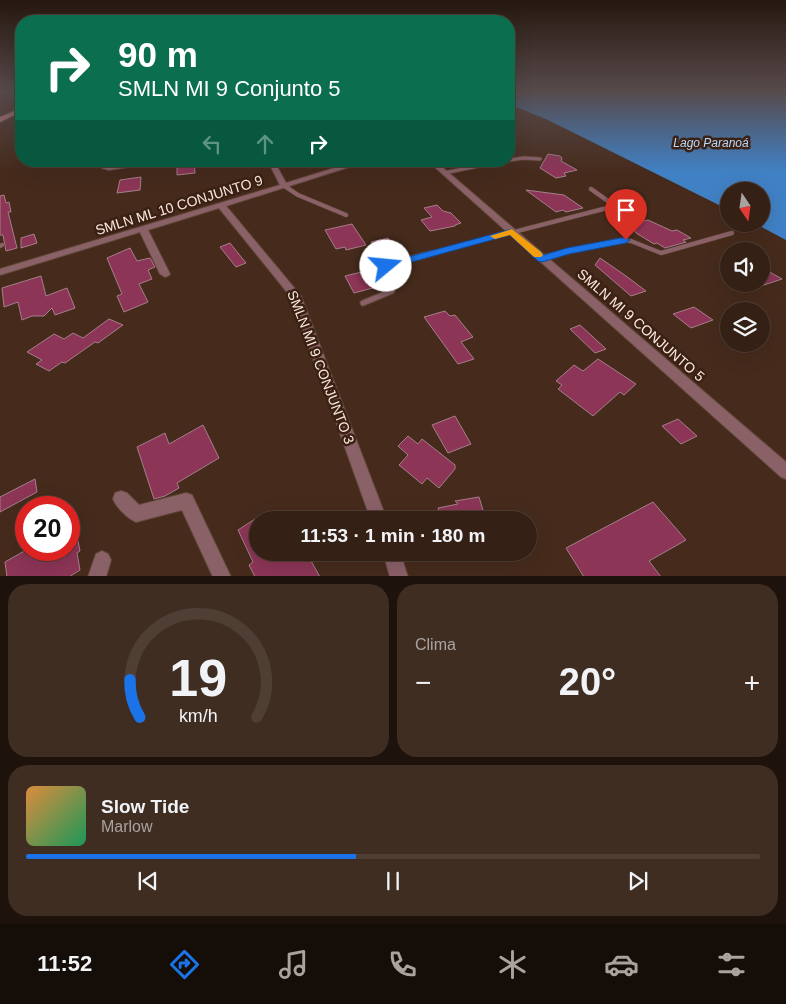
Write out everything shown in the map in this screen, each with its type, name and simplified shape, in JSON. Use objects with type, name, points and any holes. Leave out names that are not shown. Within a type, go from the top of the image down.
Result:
[{"type":"street","points":[[104,167],[117,167]]},
{"type":"street","points":[[274,167],[284,186]]},
{"type":"street","name":"SMLN ML 10 CONJUNTO 9","points":[[0,272],[346,167]]},
{"type":"street","name":"SMLN MI 9 CONJUNTO 5","points":[[444,167],[512,232],[786,472]]},
{"type":"street","name":"SMLN MI 9 CONJUNTO 3","points":[[221,205],[296,296],[376,511]]},
{"type":"street","points":[[143,229],[165,274]]},
{"type":"street","points":[[121,499],[136,514],[186,500],[222,576]]},
{"type":"street","points":[[394,561],[399,576]]},
{"type":"lane","points":[[515,159],[540,160]]},
{"type":"lane","points":[[284,186],[298,196],[346,215]]},
{"type":"lane","points":[[363,303],[392,291],[386,265],[616,206],[591,189]]},
{"type":"lane","points":[[542,258],[621,240],[631,241],[661,252],[732,233]]},
{"type":"water","name":"Lago Paranoá","points":[[545,119],[786,119],[786,240],[770,231],[770,182],[720,182],[720,206]]},
{"type":"building","points":[[548,154],[560,156],[562,158],[561,161],[577,170],[564,173],[566,176],[556,178],[540,168]]},
{"type":"building","points":[[177,167],[194,167],[195,173],[177,175]]},
{"type":"building","points":[[141,177],[140,190],[117,193],[120,180]]},
{"type":"building","points":[[526,190],[564,195],[583,208],[556,212]]},
{"type":"building","points":[[4,195],[6,203],[9,202],[11,212],[8,212],[17,248],[6,251],[3,235],[0,235],[0,196]]},
{"type":"building","points":[[437,205],[443,211],[451,213],[461,223],[430,231],[421,220],[432,217],[424,208]]},
{"type":"building","points":[[648,220],[672,231],[677,230],[691,238],[683,240],[686,242],[665,248],[657,243],[654,244],[636,233],[631,224]]},
{"type":"building","points":[[352,224],[366,245],[346,250],[345,247],[336,249],[325,230]]},
{"type":"building","points":[[34,234],[37,243],[21,248],[21,238]]},
{"type":"building","points":[[388,238],[396,249],[378,253],[371,242]]},
{"type":"building","points":[[230,243],[246,263],[236,267],[220,247]]},
{"type":"building","points":[[130,248],[137,261],[150,258],[155,267],[148,270],[152,279],[139,284],[148,302],[124,312],[117,296],[122,294],[107,258]]},
{"type":"building","points":[[600,258],[646,291],[631,296],[595,265]]},
{"type":"building","points":[[374,269],[384,285],[354,293],[345,276]]},
{"type":"building","points":[[770,272],[782,279],[770,283]]},
{"type":"building","points":[[41,276],[46,296],[67,288],[75,308],[55,315],[52,308],[44,316],[32,316],[22,320],[18,302],[4,307],[2,288]]},
{"type":"building","points":[[694,307],[713,320],[691,328],[673,314]]},
{"type":"building","points":[[445,311],[450,316],[455,315],[473,337],[461,342],[474,359],[458,364],[424,317]]},
{"type":"building","points":[[109,319],[123,325],[98,343],[95,342],[65,363],[62,362],[49,371],[36,364],[42,360],[27,352],[54,334],[64,339],[73,333],[83,338]]},
{"type":"building","points":[[580,325],[606,349],[595,353],[570,329]]},
{"type":"building","points":[[598,359],[636,384],[624,395],[620,392],[593,416],[558,389],[562,385],[556,381],[574,365],[583,371]]},
{"type":"building","points":[[455,416],[471,444],[448,453],[432,425]]},
{"type":"building","points":[[678,419],[697,436],[681,444],[662,426]]},
{"type":"building","points":[[203,425],[219,458],[177,483],[179,488],[165,496],[154,499],[137,447],[165,433],[169,444]]},
{"type":"building","points":[[408,436],[418,444],[422,439],[455,465],[455,469],[439,488],[427,478],[422,484],[399,465],[408,455],[398,446]]},
{"type":"building","points":[[35,479],[37,492],[30,496],[15,496],[15,504],[0,512],[0,497]]},
{"type":"building","points":[[479,497],[483,511],[439,511],[438,508],[458,504],[455,501]]},
{"type":"building","points":[[653,502],[686,540],[649,561],[660,576],[583,576],[566,548]]},
{"type":"building","points":[[249,523],[249,553],[238,530]]},
{"type":"building","points":[[15,556],[15,561],[78,561],[80,570],[71,576],[7,576],[5,562]]},
{"type":"building","points":[[311,561],[319,576],[254,576],[249,565],[253,562]]},
{"type":"slow traffic","points":[[495,236],[512,232],[538,255]]},
{"type":"route","points":[[386,266],[512,232],[542,258],[567,251],[626,240]]}]
